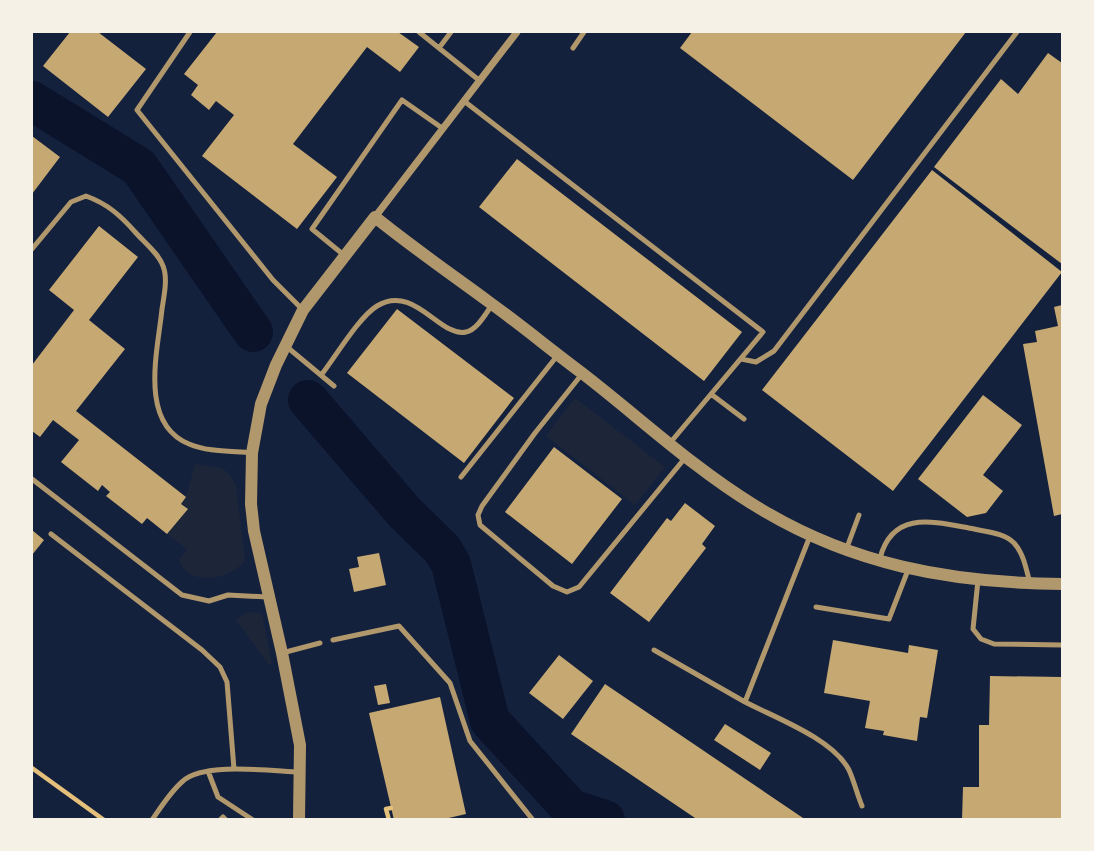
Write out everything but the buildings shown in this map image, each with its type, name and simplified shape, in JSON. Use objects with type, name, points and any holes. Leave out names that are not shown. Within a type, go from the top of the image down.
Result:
[{"type":"street","points":[[299,820],[300,745],[252,517],[252,453],[261,404],[285,345],[303,310],[517,32]]},
{"type":"street","points":[[375,217],[493,304],[686,457],[754,506],[810,536],[908,570],[978,580],[1062,584]]},
{"type":"lane","points":[[190,32],[137,110],[273,280],[303,310]]},
{"type":"lane","points":[[419,32],[480,80]]},
{"type":"lane","points":[[439,48],[451,32]]},
{"type":"lane","points":[[573,48],[584,32]]},
{"type":"lane","points":[[741,359],[756,362],[774,351],[1017,32]]},
{"type":"lane","points":[[345,256],[312,229],[401,100],[442,128]]},
{"type":"lane","points":[[464,101],[762,332],[670,443]]},
{"type":"lane","points":[[32,249],[71,202],[86,196],[117,212],[156,254],[164,267],[165,286],[154,392],[164,423],[174,435],[188,444],[206,449],[252,453]]},
{"type":"lane","points":[[322,374],[368,313],[379,304],[405,302],[458,332],[474,328],[493,304]]},
{"type":"lane","points":[[285,345],[334,386]]},
{"type":"lane","points":[[461,477],[557,355]]},
{"type":"lane","points":[[582,373],[535,433],[478,515],[480,525],[553,586],[567,592],[579,587],[686,457]]},
{"type":"lane","points":[[711,394],[744,419]]},
{"type":"lane","points":[[32,479],[182,595],[209,601],[228,595],[268,597]]},
{"type":"lane","points":[[846,550],[859,515]]},
{"type":"lane","points":[[879,561],[884,541],[894,532],[919,522],[932,521],[1006,537],[1022,555],[1030,583]]},
{"type":"lane","points":[[51,534],[202,650],[220,667],[227,682],[234,769]]},
{"type":"lane","points":[[745,702],[810,536]]},
{"type":"lane","points":[[816,607],[889,619],[908,570]]},
{"type":"lane","points":[[978,580],[973,629],[981,639],[994,644],[1062,645]]},
{"type":"lane","points":[[333,640],[399,626],[450,684],[470,741],[533,820]]},
{"type":"lane","points":[[282,653],[320,643]]},
{"type":"lane","points":[[654,650],[823,743],[838,755],[848,769],[862,806]]},
{"type":"lane","points":[[152,820],[184,779],[208,771],[234,769],[300,772]]},
{"type":"lane","points":[[208,771],[218,797],[253,820]]},
{"type":"lane","points":[[219,820],[223,817],[226,820]]},
{"type":"path","points":[[32,768],[104,820]]},
{"type":"path","points":[[389,820],[386,809],[391,808]]},
{"type":"shaded area","points":[[575,398],[665,467],[635,505],[546,436]]},
{"type":"shaded area","points":[[195,464],[222,468],[236,485],[245,560],[230,572],[210,578],[191,575],[184,569],[179,560],[187,549],[167,534],[187,509],[181,504],[186,497]]},
{"type":"shaded area","points":[[248,612],[262,614],[272,664],[268,664],[236,620]]},
{"type":"waterway","points":[[32,101],[139,167],[253,332]]},
{"type":"waterway","points":[[308,400],[405,513],[442,549],[451,564],[490,721],[571,809],[605,820]]}]
